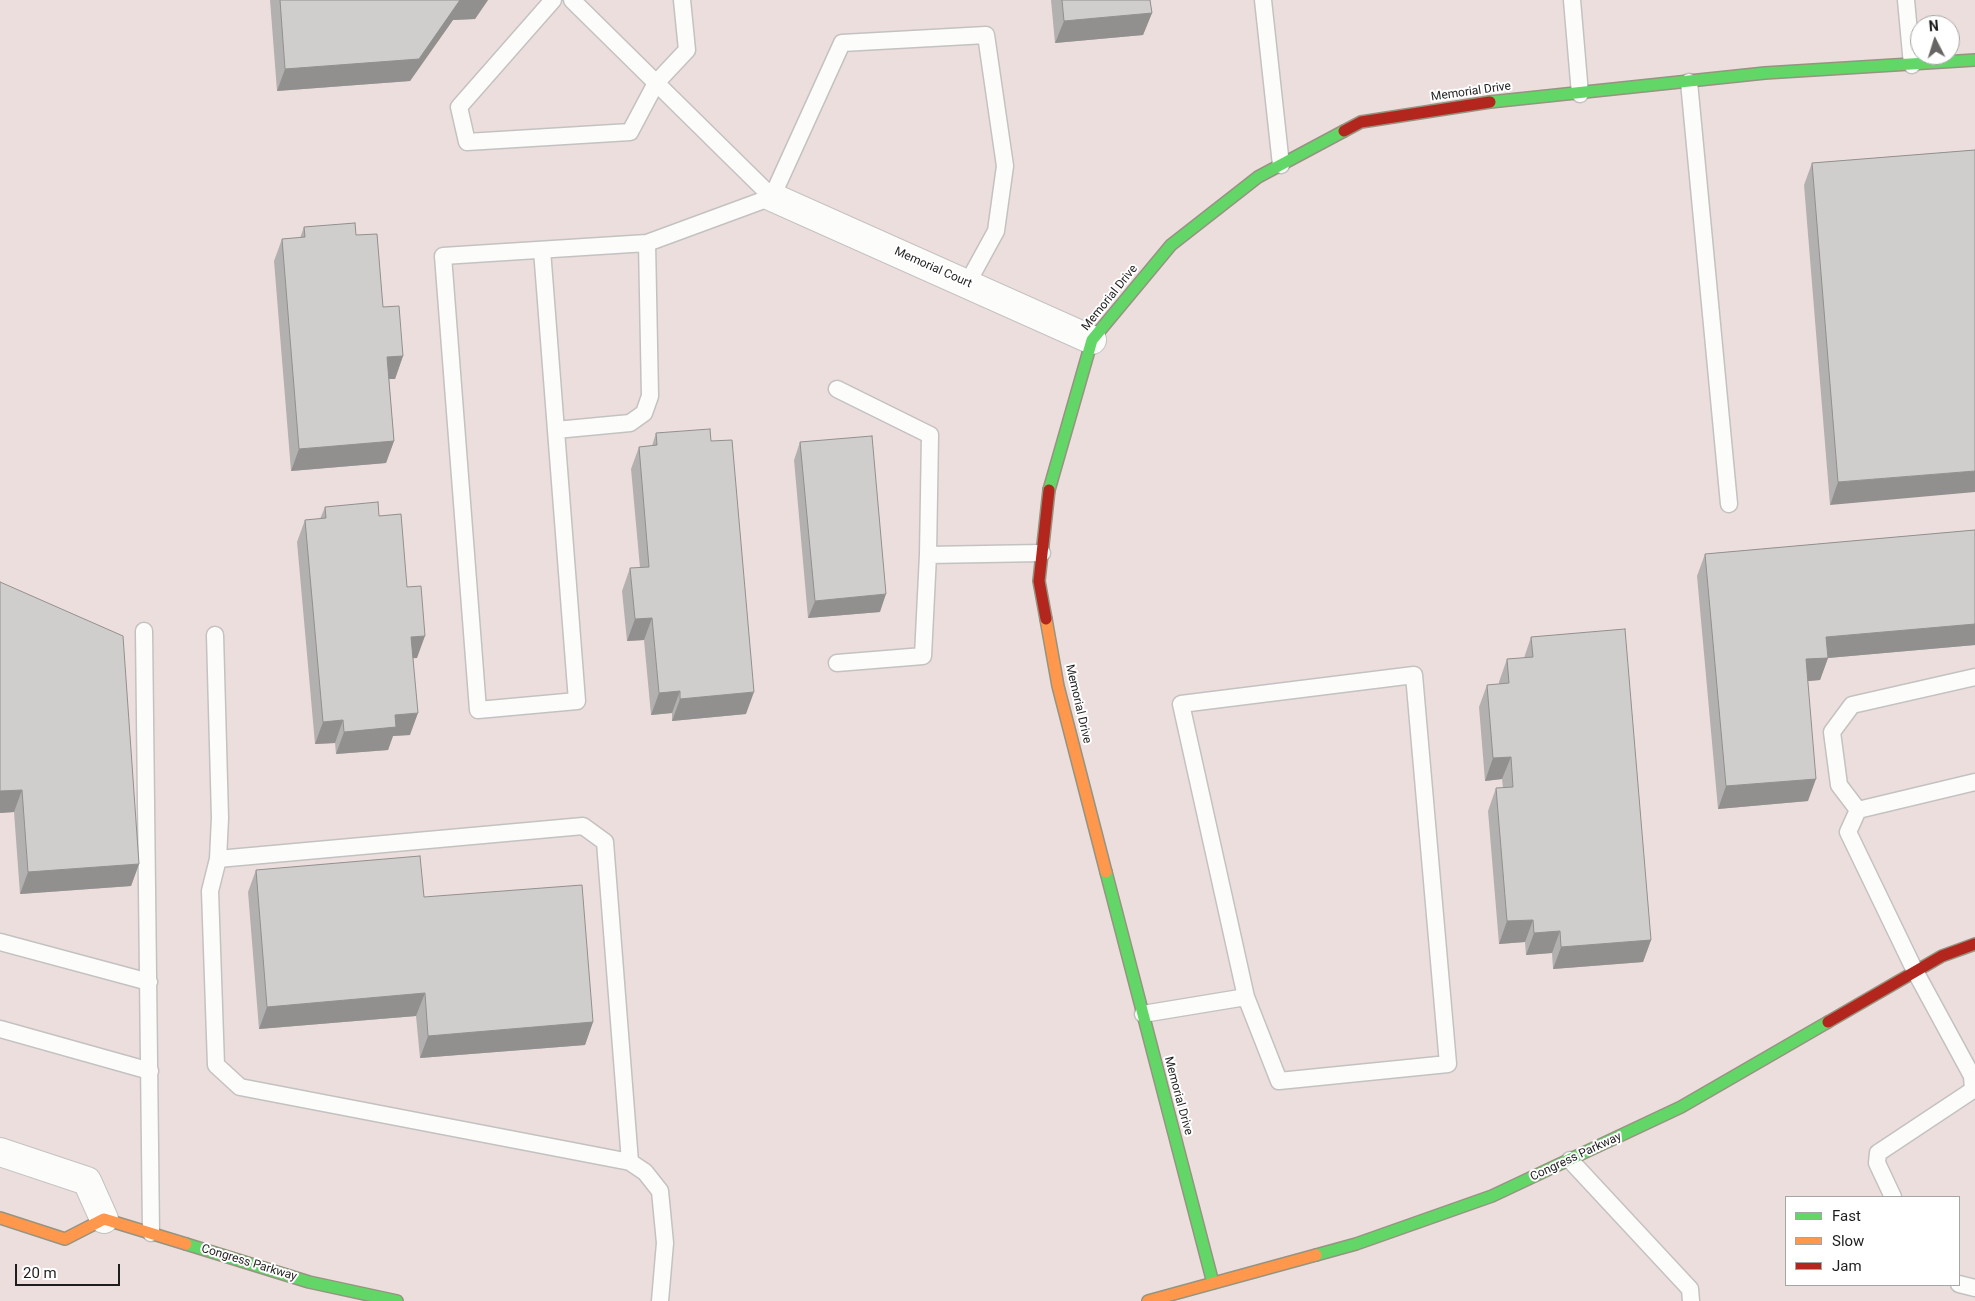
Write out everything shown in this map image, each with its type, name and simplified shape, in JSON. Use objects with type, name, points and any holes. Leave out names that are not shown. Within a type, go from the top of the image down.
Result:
[{"type":"street","name":"Memorial Drive","points":[[1960,61],[1975,60]]},
{"type":"street","name":"Memorial Drive","points":[[1213,1283],[1058,686],[1039,581],[1049,487],[1092,340],[1171,245],[1258,177],[1361,122],[1499,101],[1580,94],[1765,73],[1912,65]]},
{"type":"street","name":"Memorial Court","points":[[772,197],[1092,340]]},
{"type":"street","name":"Congress Parkway","points":[[1148,1301],[1356,1244],[1492,1196],[1680,1107],[1942,956],[1975,944]]},
{"type":"street","points":[[0,1152],[87,1181],[104,1219],[65,1239],[0,1218]]},
{"type":"street","name":"Congress Parkway","points":[[104,1219],[310,1282],[397,1301]]},
{"type":"lane","points":[[553,0],[459,108],[467,142],[630,132],[656,83],[687,50],[682,0]]},
{"type":"lane","points":[[572,0],[772,197]]},
{"type":"lane","points":[[1263,0],[1281,165]]},
{"type":"lane","points":[[1572,0],[1580,94]]},
{"type":"lane","points":[[1906,0],[1910,43]]},
{"type":"lane","points":[[542,250],[577,700],[478,710],[443,256],[647,243],[772,197],[842,43],[986,34],[1005,166],[996,230],[967,284]]},
{"type":"lane","points":[[1689,82],[1730,504]]},
{"type":"lane","points":[[556,430],[630,423],[644,413],[650,396],[647,243]]},
{"type":"lane","points":[[837,389],[930,436],[928,554],[923,656],[837,663]]},
{"type":"lane","points":[[928,554],[1042,553]]},
{"type":"lane","points":[[144,631],[151,1233]]},
{"type":"lane","points":[[215,636],[220,818],[218,859],[210,891],[216,1065],[240,1087],[630,1162],[645,1172],[660,1191],[665,1243],[660,1301]]},
{"type":"lane","points":[[1414,675],[1448,1064],[1279,1081],[1246,997],[1181,704],[1414,675]]},
{"type":"lane","points":[[1858,810],[1839,785],[1832,732],[1852,705],[1975,677]]},
{"type":"lane","points":[[1858,810],[1975,782]]},
{"type":"lane","points":[[1858,810],[1848,832],[1915,971],[1972,1076],[1973,1090],[1878,1153],[1877,1163],[1893,1196]]},
{"type":"lane","points":[[218,859],[583,826],[605,842],[630,1162]]},
{"type":"lane","points":[[0,942],[149,982]]},
{"type":"lane","points":[[1143,1014],[1246,997]]},
{"type":"lane","points":[[0,1029],[150,1071]]},
{"type":"lane","points":[[1570,1160],[1690,1289],[1692,1301]]},
{"type":"lane","points":[[1960,1284],[1975,1288]]},
{"type":"shaded area","points":[[0,0],[1975,0],[1975,1301],[0,1301]]},
{"type":"building","points":[[280,0],[460,0],[419,59],[285,69]]},
{"type":"building","points":[[1062,0],[1150,0],[1152,13],[1064,21]]},
{"type":"building","points":[[1975,150],[1975,471],[1838,482],[1812,163]]},
{"type":"building","points":[[355,223],[356,235],[377,234],[383,307],[399,306],[403,356],[387,357],[394,441],[299,449],[282,239],[305,237],[304,227]]},
{"type":"building","points":[[710,429],[711,441],[732,440],[754,692],[680,699],[680,691],[659,693],[652,618],[635,619],[630,568],[649,567],[639,447],[657,445],[656,433]]},
{"type":"building","points":[[872,436],[886,594],[815,601],[800,442]]},
{"type":"building","points":[[378,502],[379,516],[401,514],[407,587],[421,586],[425,636],[411,637],[418,713],[395,715],[396,727],[344,732],[343,720],[323,722],[305,520],[326,518],[325,507]]},
{"type":"building","points":[[1975,530],[1975,624],[1826,637],[1828,658],[1806,659],[1816,779],[1726,786],[1705,554]]},
{"type":"building","points":[[0,582],[123,636],[139,864],[28,872],[22,790],[0,791]]},
{"type":"building","points":[[1625,629],[1651,940],[1561,947],[1560,931],[1534,933],[1533,920],[1507,921],[1496,788],[1513,787],[1511,757],[1493,758],[1487,685],[1509,683],[1507,659],[1533,657],[1531,637]]},
{"type":"building","points":[[420,856],[424,897],[582,885],[593,1022],[428,1036],[425,993],[267,1007],[256,870]]},
{"type":"traffic: fast","points":[[1490,102],[1765,73],[1975,60]]},
{"type":"traffic: fast","points":[[1049,490],[1092,340],[1171,245],[1258,177],[1344,131]]},
{"type":"traffic: fast","points":[[1106,872],[1213,1283]]},
{"type":"traffic: fast","points":[[1316,1255],[1356,1244],[1492,1196],[1681,1107],[1828,1022]]},
{"type":"traffic: fast","points":[[186,1244],[309,1282],[397,1301]]},
{"type":"traffic: slow","points":[[1046,619],[1058,686],[1106,872]]},
{"type":"traffic: slow","points":[[0,1218],[65,1239],[104,1219],[186,1244]]},
{"type":"traffic: slow","points":[[1148,1301],[1316,1255]]},
{"type":"traffic: jam","points":[[1344,131],[1361,122],[1490,102]]},
{"type":"traffic: jam","points":[[1046,619],[1039,581],[1049,490]]},
{"type":"traffic: jam","points":[[1828,1022],[1942,956],[1975,944]]}]
